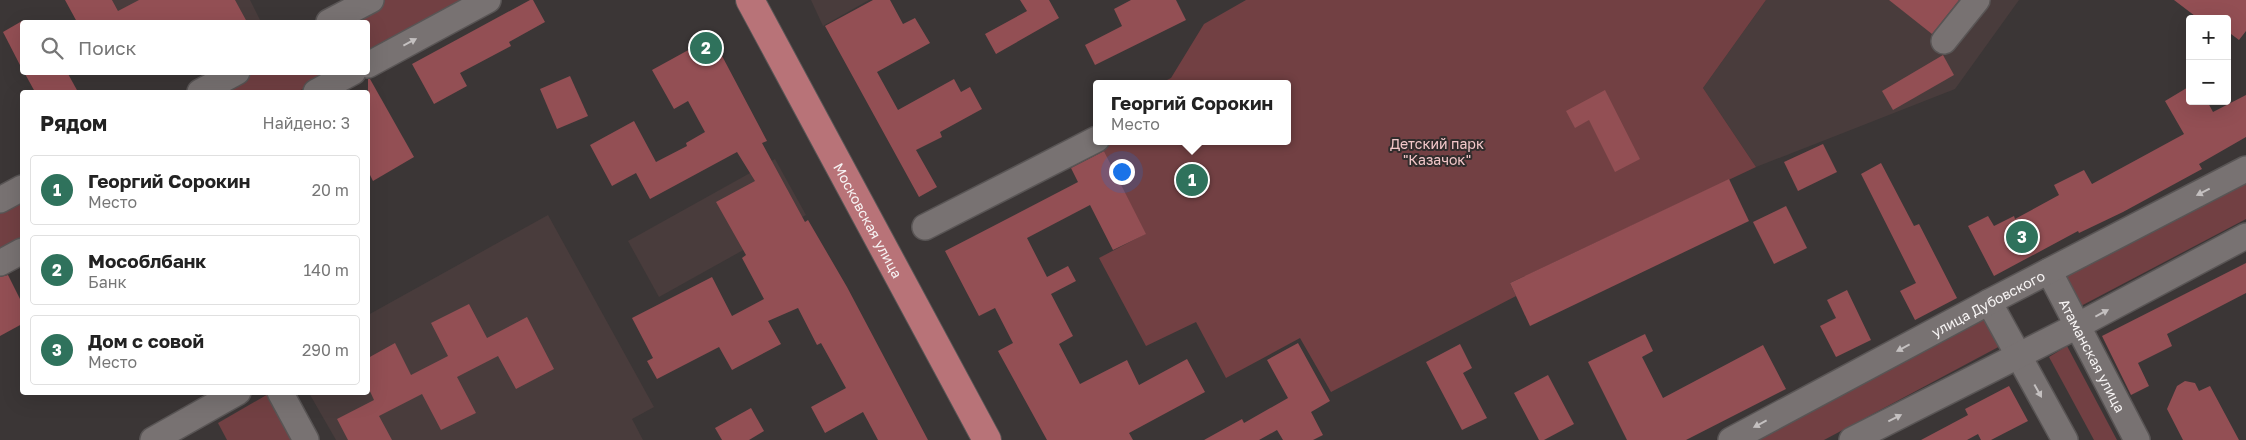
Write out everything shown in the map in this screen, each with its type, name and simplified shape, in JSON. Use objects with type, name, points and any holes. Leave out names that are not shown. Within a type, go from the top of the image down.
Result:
[{"type":"main road","name":"Московская улица","points":[[750,0],[986,440]]},
{"type":"main road","name":"Московская улица","points":[[769,0],[1004,440]]},
{"type":"street","points":[[333,20],[371,0]]},
{"type":"street","points":[[370,64],[488,0]]},
{"type":"street","points":[[1944,41],[1977,0]]},
{"type":"street","points":[[204,90],[231,75]]},
{"type":"street","points":[[320,90],[347,75]]},
{"type":"street","points":[[925,227],[1093,141]]},
{"type":"street","name":"улица Дубовского","points":[[1731,440],[1989,302],[2246,169]]},
{"type":"street","points":[[0,200],[20,189]]},
{"type":"street","points":[[1852,440],[2077,326],[2246,236]]},
{"type":"street","points":[[0,263],[20,252]]},
{"type":"street","name":"Атаманская улица","points":[[2049,272],[2137,440]]},
{"type":"street","points":[[1989,302],[2065,440]]},
{"type":"street","points":[[153,440],[233,395]]},
{"type":"street","points":[[282,395],[306,440]]},
{"type":"shaded area","points":[[112,0],[250,0],[260,20],[123,20]]},
{"type":"shaded area","points":[[811,0],[869,0],[823,26]]},
{"type":"shaded area","points":[[1766,0],[2019,0],[1955,89],[1756,167],[1703,88]]},
{"type":"shaded area","points":[[775,159],[806,215],[659,297],[628,241]]},
{"type":"shaded area","points":[[548,215],[654,407],[632,419],[643,440],[336,440],[310,395],[370,395],[370,314]]},
{"type":"green space","points":[[382,0],[464,0],[370,53],[370,20],[344,20]]},
{"type":"green space","name":"Детский парк \"Казачок\"","points":[[1246,0],[1766,0],[1703,88],[1756,167],[1510,283],[1516,296],[1331,392],[1300,338],[1226,378],[1196,322],[1146,346],[1099,258],[1145,234],[1101,145],[1291,145],[1291,80],[1167,80],[1171,78],[1204,24]]},
{"type":"green space","points":[[243,75],[329,75],[301,90],[214,90]]},
{"type":"green space","points":[[2246,180],[2246,219],[2079,307],[2061,275]]},
{"type":"green space","points":[[20,194],[20,246],[0,257],[0,205]]},
{"type":"green space","points":[[1989,317],[2004,344],[1824,440],[1757,440]]},
{"type":"green space","points":[[2067,346],[2117,440],[2094,440],[2049,357]]},
{"type":"green space","points":[[267,395],[271,395],[299,440],[227,440],[218,423]]},
{"type":"building","points":[[65,0],[112,0],[118,11],[139,0],[235,0],[246,20],[76,20]]},
{"type":"building","points":[[533,0],[545,22],[509,42],[511,46],[460,73],[467,86],[434,104],[412,64]]},
{"type":"building","points":[[873,0],[890,0],[903,24],[915,18],[930,43],[877,72],[898,110],[954,79],[961,92],[970,87],[982,109],[940,132],[942,137],[916,150],[937,187],[919,197],[825,26]]},
{"type":"building","points":[[1020,0],[1049,0],[1059,18],[996,54],[985,34],[1027,11]]},
{"type":"building","points":[[1131,0],[1176,0],[1186,20],[1095,65],[1085,45],[1122,26],[1114,9]]},
{"type":"building","points":[[1889,0],[1959,0],[1932,34]]},
{"type":"building","points":[[2174,0],[2246,0],[2246,31],[2239,40],[2231,34],[2231,15],[2194,15]]},
{"type":"building","points":[[20,22],[20,65],[3,32]]},
{"type":"building","points":[[712,37],[767,141],[762,143],[805,222],[808,220],[847,287],[928,440],[878,440],[863,412],[825,433],[811,407],[846,388],[821,343],[817,345],[798,308],[768,321],[781,344],[732,370],[719,347],[657,379],[647,361],[653,358],[632,318],[712,277],[732,316],[764,299],[742,258],[746,255],[716,202],[755,181],[737,152],[650,199],[636,173],[612,186],[590,145],[634,121],[656,162],[687,146],[686,143],[705,132],[688,101],[674,109],[652,70]]},
{"type":"building","points":[[1943,55],[1954,75],[1893,110],[1882,91]]},
{"type":"building","points":[[26,75],[69,75],[77,90],[34,90]]},
{"type":"building","points":[[570,76],[588,116],[557,129],[540,89]]},
{"type":"building","points":[[368,79],[370,79],[414,157],[373,181],[370,175],[370,90],[368,90]]},
{"type":"building","points":[[2186,88],[2186,105],[2209,105],[2213,112],[2227,105],[2231,105],[2231,103],[2246,95],[2246,137],[2199,164],[2202,169],[2123,212],[2079,233],[2078,231],[1994,276],[1968,226],[1988,216],[1994,226],[2014,216],[2015,219],[2059,195],[2054,185],[2084,170],[2092,184],[2184,134],[2165,101]]},
{"type":"building","points":[[1605,90],[1640,159],[1615,172],[1589,120],[1575,128],[1566,111]]},
{"type":"building","points":[[1823,144],[1837,172],[1798,191],[1784,162]]},
{"type":"building","points":[[1104,151],[1146,234],[1113,250],[1090,205],[1027,238],[1047,277],[1068,266],[1076,281],[1051,294],[1073,336],[1059,344],[1080,384],[1127,360],[1139,385],[1187,359],[1205,392],[1129,433],[1133,440],[1047,440],[998,351],[1013,343],[995,308],[979,316],[945,251],[1078,182],[1071,168]]},
{"type":"building","points":[[1881,163],[1914,226],[1919,224],[1957,298],[1915,320],[1900,291],[1916,283],[1861,174]]},
{"type":"building","points":[[1729,179],[1749,221],[1530,326],[1510,283]]},
{"type":"building","points":[[1786,206],[1807,248],[1774,264],[1753,222]]},
{"type":"building","points":[[2246,263],[2246,293],[2167,334],[2172,346],[2138,363],[2149,386],[2131,395],[2102,336]]},
{"type":"building","points":[[8,275],[20,299],[20,325],[0,336],[0,277]]},
{"type":"building","points":[[1847,290],[1871,340],[1836,357],[1820,326],[1836,318],[1827,300]]},
{"type":"building","points":[[469,304],[487,338],[527,317],[554,369],[516,389],[498,356],[457,377],[476,413],[441,430],[422,394],[379,416],[392,440],[348,440],[337,419],[374,400],[370,391],[370,357],[395,343],[411,375],[448,356],[431,323]]},
{"type":"building","points":[[1645,334],[1653,351],[1642,357],[1663,398],[1763,345],[1786,389],[1686,440],[1627,440],[1588,362]]},
{"type":"building","points":[[1298,343],[1330,401],[1311,412],[1323,435],[1313,440],[1283,440],[1277,430],[1259,440],[1204,440],[1242,419],[1244,423],[1288,398],[1267,360]]},
{"type":"building","points":[[1460,344],[1472,368],[1463,373],[1487,418],[1462,430],[1426,362]]},
{"type":"building","points":[[1548,375],[1574,424],[1544,440],[1539,440],[1514,393]]},
{"type":"building","points":[[2185,381],[2195,383],[2199,391],[2210,386],[2239,440],[2183,440],[2167,409],[2177,386]]},
{"type":"building","points":[[2009,386],[2028,421],[1991,440],[1981,440],[1978,434],[1967,440],[1921,440],[1968,415],[1965,409]]},
{"type":"building","points":[[751,408],[764,431],[749,440],[722,440],[715,428]]},
{"type":"place","name":"Мособлбанк","points":[[706,48]]},
{"type":"place","name":"Георгий Сорокин","points":[[1192,180]]},
{"type":"place","name":"Дом с совой","points":[[2022,237]]}]
